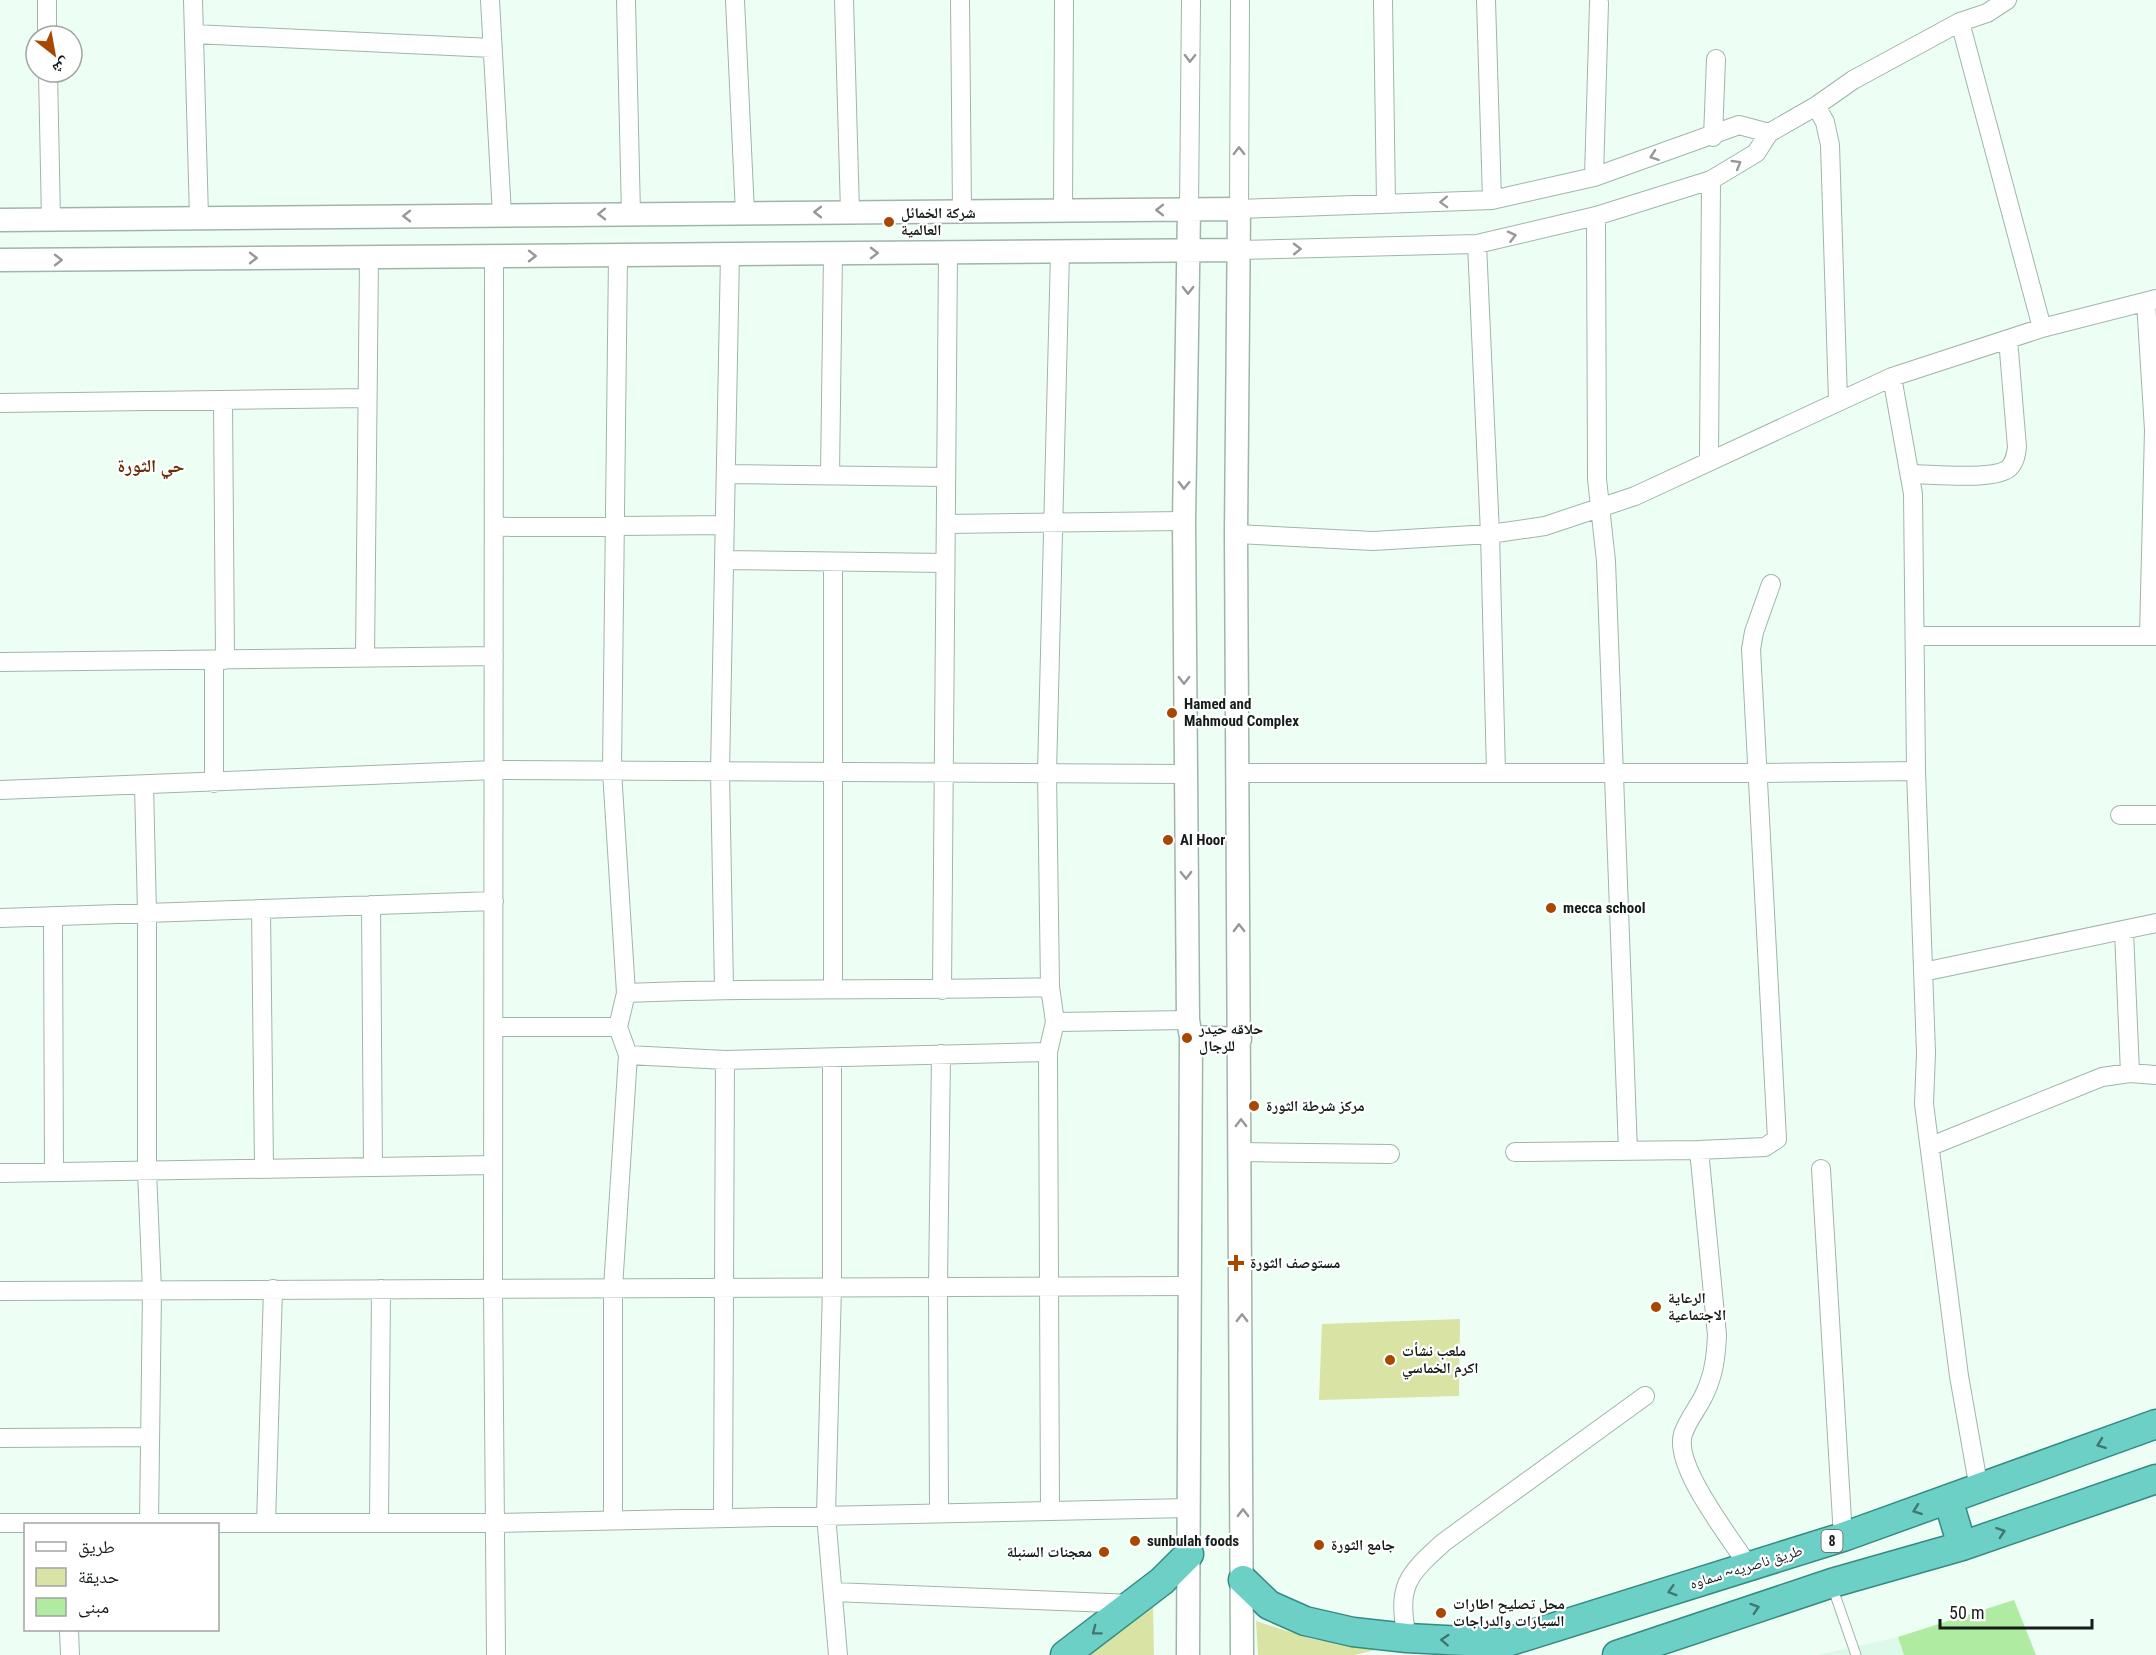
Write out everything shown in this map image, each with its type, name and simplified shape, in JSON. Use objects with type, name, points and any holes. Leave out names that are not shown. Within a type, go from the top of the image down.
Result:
[{"type":"highway","name":"طريق ناصريه~ سماوه","points":[[1407,1638],[1504,1643],[1843,1537],[2156,1424]]},
{"type":"highway","points":[[1628,1650],[1832,1583],[1962,1546],[2156,1479]]},
{"type":"highway","points":[[1948,1499],[1962,1546]]},
{"type":"highway","points":[[1065,1655],[1134,1604],[1162,1581],[1189,1554]]},
{"type":"highway","points":[[1243,1580],[1269,1605],[1305,1621],[1353,1632],[1407,1638]]},
{"type":"street","points":[[47,0],[47,24]]},
{"type":"street","points":[[193,0],[199,217]]},
{"type":"street","points":[[490,0],[502,215]]},
{"type":"street","points":[[626,0],[631,214]]},
{"type":"street","points":[[735,0],[745,213]]},
{"type":"street","points":[[844,0],[850,212]]},
{"type":"street","points":[[960,0],[962,211]]},
{"type":"street","points":[[1063,210],[1064,0]]},
{"type":"street","points":[[1188,1655],[1190,1286],[1184,521],[1191,0]]},
{"type":"street","points":[[1240,0],[1236,534],[1242,1655]]},
{"type":"street","points":[[1383,0],[1386,204]]},
{"type":"street","points":[[1486,0],[1492,200]]},
{"type":"street","points":[[0,260],[1188,251],[1477,244],[1596,216],[1711,180],[1756,153],[1769,133],[1816,106],[1853,80],[1960,22],[1987,14],[2007,0]]},
{"type":"street","points":[[1594,177],[1599,3]]},
{"type":"street","points":[[1960,22],[2042,328]]},
{"type":"street","points":[[194,34],[492,48]]},
{"type":"street","points":[[1713,137],[1716,59]]},
{"type":"street","points":[[48,84],[51,220]]},
{"type":"street","points":[[1816,106],[1825,122],[1830,145],[1838,400]]},
{"type":"street","points":[[0,220],[1189,210],[1492,200],[1594,177],[1713,137],[1739,125],[1769,133]]},
{"type":"street","points":[[1709,461],[1711,180]]},
{"type":"street","points":[[1596,216],[1599,509],[1606,561],[1612,772],[1628,1151]]},
{"type":"street","points":[[1477,244],[1490,534],[1496,772]]},
{"type":"street","points":[[1050,1510],[1048,1052],[1055,1022],[1050,987],[1047,773],[1060,252]]},
{"type":"street","points":[[942,990],[948,253]]},
{"type":"street","points":[[724,989],[720,771],[730,254]]},
{"type":"street","points":[[830,476],[833,254]]},
{"type":"street","points":[[613,1520],[613,1288],[628,1055],[618,1027],[626,993],[612,771],[618,255]]},
{"type":"street","points":[[494,256],[493,1288],[496,1655]]},
{"type":"street","points":[[365,658],[369,257]]},
{"type":"street","points":[[1236,534],[1373,541],[1490,534],[1545,526],[1635,496],[1838,400],[1892,377],[2042,328],[2151,300],[2154,429],[2152,636],[1915,636]]},
{"type":"street","points":[[1911,474],[1992,475],[2007,470],[2014,461],[2017,447],[2008,339]]},
{"type":"street","points":[[1892,377],[1911,474],[1924,1104],[1959,1376],[1979,1489]]},
{"type":"street","points":[[0,403],[368,398]]},
{"type":"street","points":[[214,783],[220,660],[223,400]]},
{"type":"street","points":[[726,474],[946,477]]},
{"type":"street","points":[[946,524],[1184,521]]},
{"type":"street","points":[[494,527],[725,525]]},
{"type":"street","points":[[724,560],[945,563]]},
{"type":"street","points":[[832,989],[835,772],[833,562]]},
{"type":"street","points":[[1515,1152],[1765,1147],[1777,1139],[1751,650],[1754,633],[1771,584]]},
{"type":"street","points":[[0,662],[494,656]]},
{"type":"street","points":[[0,790],[494,770],[1185,774]]},
{"type":"street","points":[[1237,773],[1758,774],[1916,771]]},
{"type":"street","points":[[144,785],[147,913],[147,1171],[152,1290],[149,1523],[495,1523],[1188,1508]]},
{"type":"street","points":[[2120,815],[2156,815]]},
{"type":"street","points":[[0,918],[494,901]]},
{"type":"street","points":[[371,905],[373,1167]]},
{"type":"street","points":[[261,909],[264,1169]]},
{"type":"street","points":[[53,916],[54,1172]]},
{"type":"street","points":[[1923,972],[2124,931],[2156,922]]},
{"type":"street","points":[[2124,931],[2130,1073]]},
{"type":"street","points":[[626,993],[724,989],[942,990],[1050,987]]},
{"type":"street","points":[[1055,1022],[1189,1028],[1240,1039]]},
{"type":"street","points":[[495,1027],[618,1027]]},
{"type":"street","points":[[628,1055],[725,1059],[1048,1052]]},
{"type":"street","points":[[939,1513],[938,1286],[941,1054]]},
{"type":"street","points":[[832,1058],[832,1287],[826,1515],[838,1655]]},
{"type":"street","points":[[723,1518],[725,1059]]},
{"type":"street","points":[[1931,1146],[2102,1077],[2130,1073],[2156,1075]]},
{"type":"street","points":[[1699,1150],[1717,1335],[1715,1363],[1705,1393],[1684,1432],[1681,1448],[1692,1478],[1749,1567]]},
{"type":"street","points":[[1241,1152],[1390,1154]]},
{"type":"street","points":[[0,1173],[493,1165]]},
{"type":"street","points":[[1821,1169],[1843,1537]]},
{"type":"street","points":[[0,1291],[1190,1286]]},
{"type":"street","points":[[266,1523],[273,1289]]},
{"type":"street","points":[[379,1523],[381,1289]]},
{"type":"street","points":[[1407,1638],[1403,1594],[1409,1578],[1422,1562],[1444,1542],[1645,1396]]},
{"type":"street","points":[[0,1438],[150,1437]]},
{"type":"street","points":[[0,1523],[24,1523]]},
{"type":"street","points":[[833,1592],[1134,1604]]},
{"type":"street","points":[[69,1631],[70,1655]]},
{"type":"lane","points":[[1832,1583],[1856,1655]]},
{"type":"shaded area","points":[[1898,1637],[1904,1655],[1818,1655]]},
{"type":"green space","name":"ملعب نشأت اكرم الخماسي","points":[[1460,1319],[1459,1396],[1319,1400],[1322,1324]]},
{"type":"green space","points":[[1153,1606],[1154,1655],[1085,1655]]},
{"type":"green space","points":[[1256,1621],[1312,1639],[1379,1649],[1355,1655],[1258,1655]]},
{"type":"building","points":[[2014,1600],[2036,1655],[1904,1655],[1898,1637]]},
{"type":"place","name":"شركة الخمائل العالمية","points":[[889,222]]},
{"type":"place","name":"Hamed and Mahmoud Complex","points":[[1172,713]]},
{"type":"place","name":"Al Hoor","points":[[1168,840]]},
{"type":"place","name":"mecca school","points":[[1551,908]]},
{"type":"place","name":"حلاقه حيدر للرجال","points":[[1187,1038]]},
{"type":"place","name":"مركز شرطة الثورة","points":[[1254,1106]]},
{"type":"place","name":"مستوصف الثورة","points":[[1236,1263]]},
{"type":"place","name":"الرعاية الاجتماعية","points":[[1656,1307]]},
{"type":"place","name":"ملعب نشأت اكرم الخماسي","points":[[1390,1360]]},
{"type":"place","name":"sunbulah foods","points":[[1135,1541]]},
{"type":"place","name":"جامع الثورة","points":[[1319,1545]]},
{"type":"place","name":"معجنات السنبلة","points":[[1104,1552]]},
{"type":"place","name":"محل تصليح اطارات السيارات والدراجات","points":[[1441,1613]]},
{"type":"district","name":"حي الثورة","points":[[151,465]]}]
